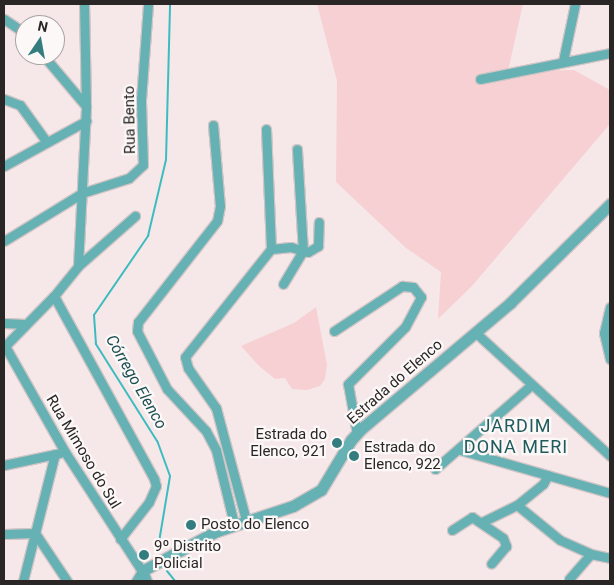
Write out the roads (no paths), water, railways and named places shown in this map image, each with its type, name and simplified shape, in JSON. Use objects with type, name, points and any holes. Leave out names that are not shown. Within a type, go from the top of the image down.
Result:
[{"type":"street","points":[[78,266],[86,121],[84,4]]},
{"type":"street","name":"Rua Bento","points":[[4,241],[82,193],[129,178],[140,171],[146,159],[141,100],[148,4]]},
{"type":"street","points":[[563,61],[578,4]]},
{"type":"street","points":[[4,19],[15,26]]},
{"type":"street","points":[[480,79],[610,53]]},
{"type":"street","points":[[52,65],[86,106]]},
{"type":"street","points":[[4,99],[20,105],[46,141]]},
{"type":"street","points":[[4,166],[46,141],[86,121]]},
{"type":"street","points":[[213,125],[220,206],[217,221],[138,322],[137,331],[167,389],[206,431],[216,450],[234,524]]},
{"type":"street","points":[[246,520],[216,408],[188,368],[185,357],[271,249],[266,129]]},
{"type":"street","points":[[283,284],[303,251],[297,149]]},
{"type":"street","name":"Estrada do Elenco","points":[[144,576],[234,524],[309,500],[321,490],[357,434],[476,333],[558,258],[610,204]]},
{"type":"street","points":[[4,346],[54,296],[78,266],[135,216]]},
{"type":"street","points":[[271,249],[291,247],[308,252],[318,246],[320,222]]},
{"type":"street","points":[[334,331],[402,286],[414,287],[421,297],[405,327],[348,384],[357,434]]},
{"type":"street","points":[[54,296],[154,479],[156,486],[152,497],[120,540]]},
{"type":"street","points":[[610,307],[604,333],[610,359]]},
{"type":"street","points":[[4,323],[25,324]]},
{"type":"street","points":[[476,333],[530,386],[610,456]]},
{"type":"street","name":"Rua Mimoso do Sul","points":[[4,346],[65,452],[144,576]]},
{"type":"street","points":[[435,469],[460,450],[530,386]]},
{"type":"street","points":[[460,450],[610,493]]},
{"type":"street","points":[[4,465],[65,452]]},
{"type":"street","points":[[23,581],[56,454]]},
{"type":"street","points":[[482,522],[517,505],[543,484],[548,475]]},
{"type":"street","points":[[517,505],[560,540],[591,554],[610,558]]},
{"type":"street","points":[[452,530],[469,517],[482,522],[506,544],[491,564]]},
{"type":"street","points":[[4,534],[35,533]]},
{"type":"street","points":[[35,533],[67,581]]},
{"type":"street","points":[[570,579],[591,554]]},
{"type":"street","points":[[136,581],[144,576]]},
{"type":"waterway","name":"Córrego Elenco","points":[[158,548],[170,476],[157,441],[96,344],[94,315],[148,236],[166,160],[170,4]]},
{"type":"waterway","points":[[167,571],[175,581]]},
{"type":"place","name":"Estrada do Elenco, 921","points":[[337,443]]},
{"type":"place","name":"Estrada do Elenco, 922","points":[[354,456]]},
{"type":"place","name":"Posto do Elenco","points":[[191,525]]},
{"type":"place","name":"9º Distrito Policial","points":[[144,555]]},
{"type":"district","name":"JARDIM DONA MERI","points":[[516,437]]}]
